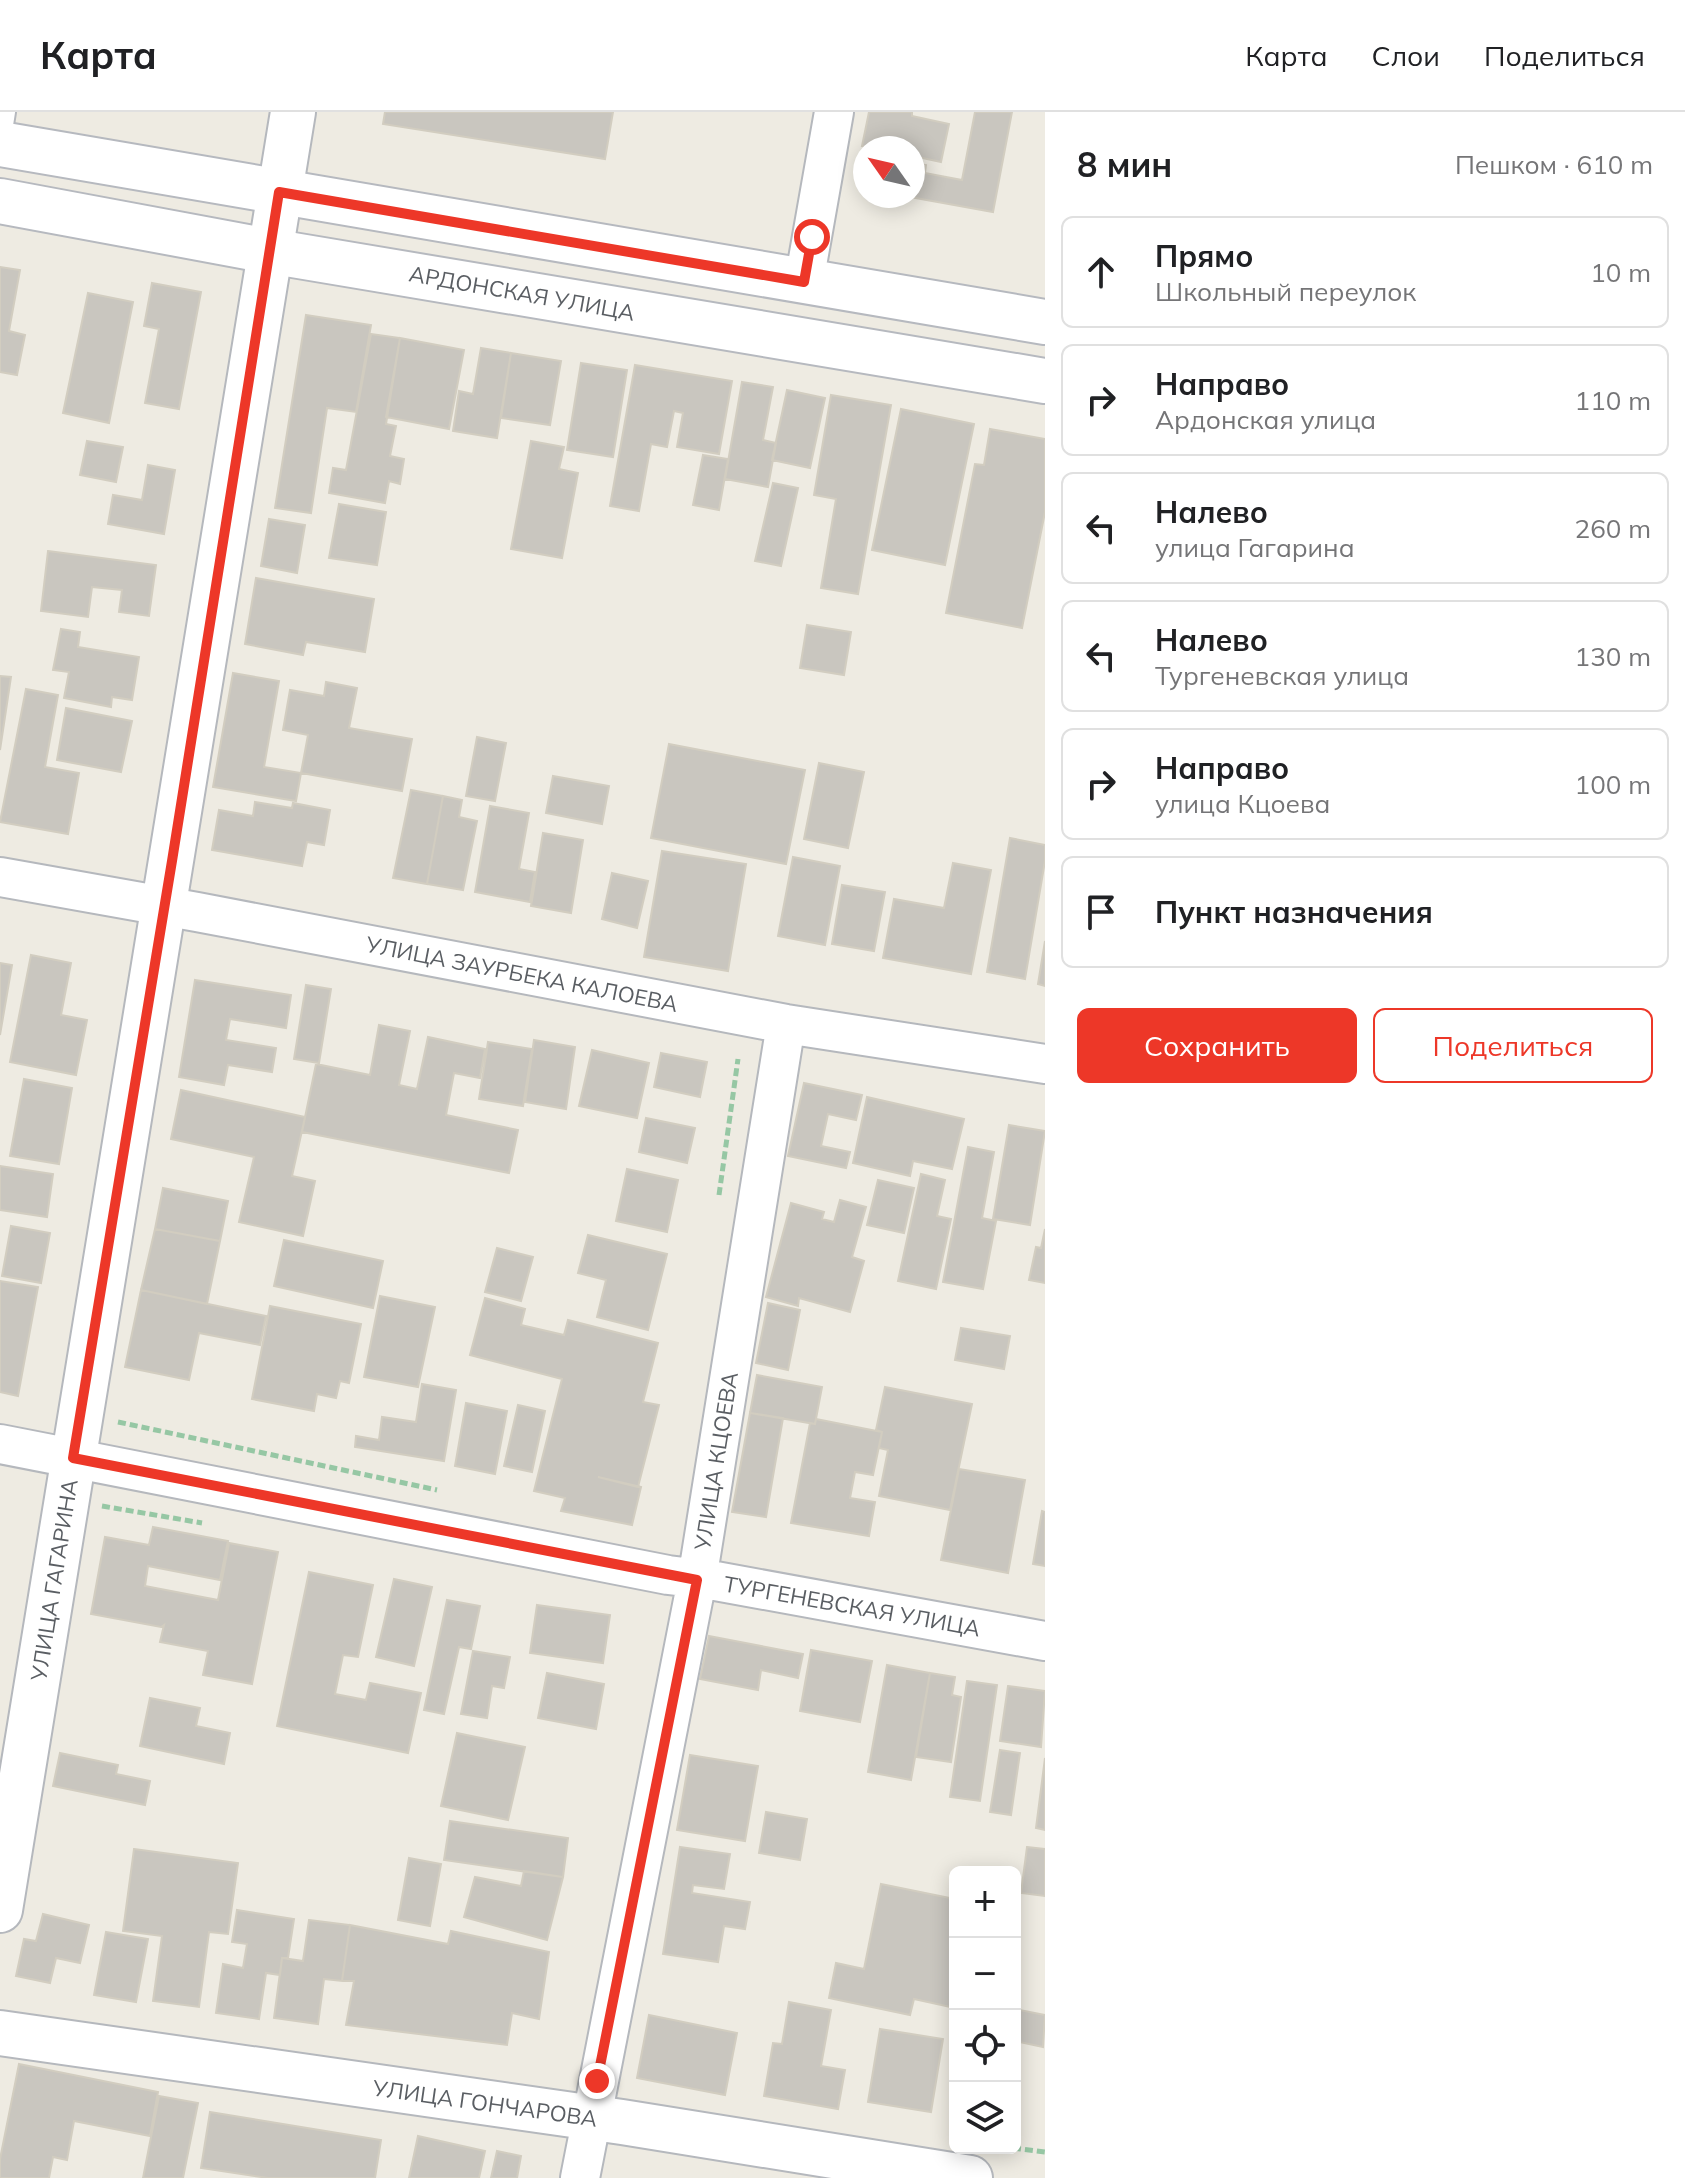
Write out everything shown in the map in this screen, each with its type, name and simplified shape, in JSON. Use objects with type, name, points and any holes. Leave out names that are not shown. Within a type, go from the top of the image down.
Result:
[{"type":"street","name":"УЛИЦА ГАГАРИНА","points":[[0,1910],[293,112]]},
{"type":"street","points":[[804,282],[834,112]]},
{"type":"street","points":[[0,144],[1045,322]]},
{"type":"street","name":"АРДОНСКАЯ УЛИЦА","points":[[0,201],[269,251],[1045,381]]},
{"type":"street","name":"УЛИЦА ЗАУРБЕКА КАЛОЕВА","points":[[0,877],[786,1024],[1045,1064]]},
{"type":"street","name":"УЛИЦА КЦОЕВА","points":[[580,2178],[697,1580],[786,1024]]},
{"type":"street","name":"ТУРГЕНЕВСКАЯ УЛИЦА","points":[[0,1444],[697,1580],[1045,1641]]},
{"type":"street","name":"УЛИЦА ГОНЧАРОВА","points":[[0,2033],[592,2119],[970,2178]]},
{"type":"lane","points":[[0,144],[5,112]]},
{"type":"path","points":[[719,1199],[738,1059]]},
{"type":"path","points":[[109,1420],[437,1490]]},
{"type":"path","points":[[101,1506],[210,1525]]},
{"type":"path","points":[[1021,2149],[1045,2152]]},
{"type":"building","points":[[385,112],[613,112],[605,159],[383,124]]},
{"type":"building","points":[[869,112],[912,112],[912,116],[949,124],[941,162],[925,159],[925,136],[864,136]]},
{"type":"building","points":[[975,112],[1012,112],[993,212],[925,200],[925,173],[962,180]]},
{"type":"building","points":[[0,267],[20,270],[9,331],[25,335],[17,375],[0,372]]},
{"type":"building","points":[[152,283],[201,292],[179,409],[145,403],[159,329],[144,326]]},
{"type":"building","points":[[88,293],[133,302],[109,423],[63,413]]},
{"type":"building","points":[[306,315],[371,325],[356,412],[327,408],[311,513],[275,508]]},
{"type":"building","points":[[371,334],[400,338],[386,424],[396,426],[390,456],[404,459],[400,484],[389,481],[385,503],[329,493],[333,468],[346,470]]},
{"type":"building","points":[[400,338],[464,350],[449,429],[386,417]]},
{"type":"building","points":[[481,348],[511,353],[497,438],[453,431],[459,391],[473,394]]},
{"type":"building","points":[[511,353],[561,361],[550,425],[501,418]]},
{"type":"building","points":[[581,363],[627,370],[613,457],[567,450]]},
{"type":"building","points":[[635,365],[732,381],[719,454],[677,447],[683,413],[674,411],[667,447],[651,444],[639,511],[610,506]]},
{"type":"building","points":[[742,382],[773,387],[763,440],[776,443],[768,487],[725,479]]},
{"type":"building","points":[[787,390],[825,398],[810,468],[772,460]]},
{"type":"building","points":[[831,395],[891,405],[858,594],[821,588],[836,499],[814,495]]},
{"type":"building","points":[[901,409],[974,424],[945,565],[872,550]]},
{"type":"building","points":[[990,429],[1045,439],[1045,512],[1022,628],[946,613],[975,464],[984,465]]},
{"type":"building","points":[[87,441],[123,447],[116,482],[80,475]]},
{"type":"building","points":[[531,441],[564,447],[559,469],[578,473],[562,558],[511,549]]},
{"type":"building","points":[[703,455],[728,459],[719,510],[693,505]]},
{"type":"building","points":[[148,465],[175,470],[164,534],[108,524],[113,495],[142,500]]},
{"type":"building","points":[[773,483],[798,488],[781,566],[755,561]]},
{"type":"building","points":[[339,504],[386,512],[377,565],[329,558]]},
{"type":"building","points":[[269,519],[305,525],[297,573],[261,566]]},
{"type":"building","points":[[48,551],[156,565],[149,616],[119,612],[122,590],[92,587],[88,617],[41,611]]},
{"type":"building","points":[[256,578],[374,599],[365,652],[306,642],[303,655],[245,644]]},
{"type":"building","points":[[807,625],[851,632],[844,675],[800,668]]},
{"type":"building","points":[[61,629],[80,632],[78,647],[139,657],[132,700],[112,697],[111,707],[64,698],[69,672],[53,670]]},
{"type":"building","points":[[233,673],[279,681],[264,767],[301,773],[296,801],[213,787]]},
{"type":"building","points":[[0,676],[11,677],[0,750]]},
{"type":"building","points":[[326,682],[357,688],[349,728],[412,739],[402,791],[301,773],[308,735],[283,730],[290,690],[324,696]]},
{"type":"building","points":[[26,689],[58,695],[45,767],[79,773],[68,834],[0,822]]},
{"type":"building","points":[[66,708],[132,721],[121,772],[57,760]]},
{"type":"building","points":[[477,737],[506,743],[495,801],[466,796]]},
{"type":"building","points":[[669,744],[805,770],[786,864],[651,838]]},
{"type":"building","points":[[819,763],[864,772],[848,848],[804,839]]},
{"type":"building","points":[[553,776],[609,786],[602,824],[546,813]]},
{"type":"building","points":[[411,790],[443,796],[427,884],[393,878]]},
{"type":"building","points":[[443,796],[462,800],[459,817],[477,821],[463,890],[427,884]]},
{"type":"building","points":[[255,802],[292,808],[293,803],[330,810],[324,845],[307,842],[302,866],[212,850],[219,810],[253,816]]},
{"type":"building","points":[[490,806],[529,813],[519,869],[535,872],[530,902],[475,892]]},
{"type":"building","points":[[543,833],[583,840],[571,913],[531,906]]},
{"type":"building","points":[[1010,838],[1045,845],[1025,979],[987,972]]},
{"type":"building","points":[[662,851],[746,864],[728,971],[644,957]]},
{"type":"building","points":[[793,857],[840,866],[825,945],[778,936]]},
{"type":"building","points":[[953,863],[991,870],[971,974],[883,958],[894,899],[944,908]]},
{"type":"building","points":[[612,873],[648,881],[637,928],[602,919]]},
{"type":"building","points":[[842,885],[885,892],[874,951],[832,944]]},
{"type":"building","points":[[1045,941],[1045,986],[1038,984]]},
{"type":"building","points":[[31,955],[71,963],[61,1015],[87,1020],[76,1075],[10,1062]]},
{"type":"building","points":[[0,963],[12,965],[0,1035]]},
{"type":"building","points":[[195,980],[291,995],[286,1028],[230,1019],[226,1040],[276,1048],[272,1072],[228,1065],[224,1085],[179,1077]]},
{"type":"building","points":[[306,985],[331,989],[319,1063],[294,1059]]},
{"type":"building","points":[[379,1025],[410,1031],[399,1085],[417,1089],[428,1037],[485,1049],[480,1078],[454,1073],[446,1115],[518,1130],[509,1173],[302,1132],[316,1064],[370,1075]]},
{"type":"building","points":[[534,1040],[575,1047],[566,1109],[525,1102]]},
{"type":"building","points":[[488,1042],[532,1049],[523,1106],[479,1099]]},
{"type":"building","points":[[592,1050],[649,1063],[637,1118],[579,1106]]},
{"type":"building","points":[[661,1053],[707,1062],[700,1097],[654,1087]]},
{"type":"building","points":[[24,1079],[72,1088],[59,1164],[10,1156]]},
{"type":"building","points":[[804,1083],[862,1095],[856,1120],[828,1114],[821,1146],[850,1152],[846,1168],[788,1156]]},
{"type":"building","points":[[181,1090],[305,1117],[292,1176],[315,1181],[303,1236],[239,1222],[254,1157],[171,1139]]},
{"type":"building","points":[[867,1097],[964,1119],[952,1169],[913,1161],[910,1176],[853,1163]]},
{"type":"building","points":[[646,1118],[695,1128],[687,1163],[639,1152]]},
{"type":"building","points":[[1009,1125],[1045,1131],[1030,1225],[993,1219]]},
{"type":"building","points":[[968,1147],[994,1152],[982,1218],[996,1221],[983,1289],[943,1282]]},
{"type":"building","points":[[0,1166],[53,1174],[47,1217],[0,1210]]},
{"type":"building","points":[[627,1169],[678,1180],[667,1232],[616,1221]]},
{"type":"building","points":[[921,1174],[945,1180],[937,1216],[951,1219],[936,1289],[898,1281]]},
{"type":"building","points":[[878,1180],[914,1188],[904,1233],[867,1225]]},
{"type":"building","points":[[163,1188],[228,1201],[220,1241],[155,1229]]},
{"type":"building","points":[[840,1200],[866,1207],[852,1257],[864,1261],[850,1312],[799,1298],[798,1306],[766,1297],[791,1203],[824,1212],[822,1219],[834,1222]]},
{"type":"building","points":[[11,1226],[50,1233],[41,1283],[2,1276]]},
{"type":"building","points":[[155,1229],[220,1241],[207,1304],[141,1290]]},
{"type":"building","points":[[1045,1229],[1045,1283],[1029,1280],[1036,1247],[1041,1248]]},
{"type":"building","points":[[588,1235],[667,1254],[648,1330],[597,1317],[606,1280],[578,1273]]},
{"type":"building","points":[[284,1240],[383,1261],[373,1308],[274,1286]]},
{"type":"building","points":[[497,1248],[533,1257],[521,1301],[485,1292]]},
{"type":"building","points":[[0,1281],[38,1287],[18,1396],[0,1392]]},
{"type":"building","points":[[141,1290],[266,1316],[260,1345],[199,1333],[189,1380],[125,1367]]},
{"type":"building","points":[[380,1296],[435,1307],[418,1387],[364,1377]]},
{"type":"building","points":[[485,1298],[525,1309],[521,1325],[564,1335],[568,1320],[658,1343],[643,1402],[659,1405],[638,1486],[641,1487],[632,1525],[561,1511],[565,1498],[534,1491],[562,1379],[470,1355]]},
{"type":"building","points":[[768,1303],[800,1310],[788,1370],[756,1363]]},
{"type":"building","points":[[270,1306],[361,1324],[349,1383],[340,1381],[336,1398],[317,1394],[314,1411],[252,1399]]},
{"type":"building","points":[[961,1328],[1010,1336],[1004,1369],[955,1360]]},
{"type":"building","points":[[757,1375],[822,1387],[815,1424],[750,1413]]},
{"type":"building","points":[[422,1384],[456,1390],[444,1461],[355,1447],[356,1436],[379,1440],[382,1417],[416,1422]]},
{"type":"building","points":[[885,1387],[972,1404],[950,1510],[879,1496],[888,1450],[879,1448],[882,1432],[876,1430]]},
{"type":"building","points":[[466,1403],[507,1411],[495,1474],[455,1466]]},
{"type":"building","points":[[518,1405],[545,1411],[532,1472],[504,1466]]},
{"type":"building","points":[[750,1413],[783,1418],[766,1517],[732,1512]]},
{"type":"building","points":[[816,1419],[882,1432],[873,1475],[855,1472],[850,1498],[875,1502],[869,1536],[791,1523],[810,1423],[815,1424]]},
{"type":"building","points":[[959,1469],[1025,1480],[1008,1573],[941,1560]]},
{"type":"building","points":[[1042,1511],[1045,1512],[1045,1566],[1033,1564]]},
{"type":"building","points":[[153,1527],[228,1541],[220,1580],[148,1566],[145,1586],[218,1600],[229,1543],[278,1552],[252,1684],[203,1675],[208,1651],[160,1642],[164,1625],[161,1627],[91,1614],[105,1537],[149,1545]]},
{"type":"building","points":[[309,1572],[373,1585],[358,1657],[343,1655],[335,1694],[366,1700],[370,1683],[421,1693],[408,1753],[277,1726]]},
{"type":"building","points":[[394,1579],[432,1587],[414,1666],[376,1657]]},
{"type":"building","points":[[447,1600],[480,1606],[471,1649],[459,1647],[444,1714],[424,1710]]},
{"type":"building","points":[[537,1605],[610,1615],[603,1663],[530,1653]]},
{"type":"building","points":[[709,1636],[803,1654],[798,1678],[761,1670],[758,1690],[700,1679]]},
{"type":"building","points":[[811,1650],[872,1661],[860,1722],[800,1711]]},
{"type":"building","points":[[473,1651],[510,1657],[504,1688],[492,1686],[487,1718],[461,1714]]},
{"type":"building","points":[[887,1665],[930,1673],[911,1780],[868,1772]]},
{"type":"building","points":[[547,1673],[604,1684],[596,1729],[538,1718]]},
{"type":"building","points":[[930,1673],[955,1677],[952,1695],[961,1697],[951,1762],[916,1757]]},
{"type":"building","points":[[967,1681],[997,1685],[980,1801],[950,1797]]},
{"type":"building","points":[[1008,1686],[1045,1691],[1041,1747],[1000,1741]]},
{"type":"building","points":[[150,1698],[200,1708],[196,1726],[230,1733],[224,1764],[140,1746]]},
{"type":"building","points":[[457,1733],[525,1747],[508,1820],[441,1806]]},
{"type":"building","points":[[1000,1750],[1020,1753],[1011,1815],[990,1812]]},
{"type":"building","points":[[60,1753],[118,1765],[116,1774],[150,1781],[145,1805],[53,1786]]},
{"type":"building","points":[[690,1755],[758,1766],[745,1841],[677,1830]]},
{"type":"building","points":[[1045,1758],[1045,1830],[1036,1828]]},
{"type":"building","points":[[766,1812],[807,1819],[800,1860],[759,1853]]},
{"type":"building","points":[[450,1821],[568,1838],[563,1877],[444,1860]]},
{"type":"building","points":[[680,1847],[730,1854],[724,1889],[693,1885],[692,1893],[750,1902],[745,1929],[724,1926],[718,1962],[663,1954]]},
{"type":"building","points":[[1027,1847],[1045,1849],[1045,1896],[1021,1893]]},
{"type":"building","points":[[134,1849],[238,1863],[228,1934],[209,1932],[199,2007],[153,2001],[162,1936],[123,1931]]},
{"type":"building","points":[[409,1858],[441,1864],[430,1926],[398,1920]]},
{"type":"building","points":[[524,1871],[563,1877],[547,1940],[464,1917],[475,1877],[521,1886]]},
{"type":"building","points":[[881,1884],[949,1898],[949,2007],[914,1999],[910,2015],[829,1998],[836,1963],[864,1969]]},
{"type":"building","points":[[237,1910],[294,1919],[288,1958],[282,1958],[280,1975],[266,1973],[259,2019],[216,2013],[223,1964],[243,1968],[247,1944],[232,1942]]},
{"type":"building","points":[[43,1914],[89,1925],[80,1963],[56,1958],[50,1983],[16,1976],[24,1939],[36,1941]]},
{"type":"building","points":[[309,1920],[350,1925],[342,1981],[324,1979],[318,2024],[274,2018],[282,1958],[303,1961]]},
{"type":"building","points":[[350,1925],[448,1944],[451,1931],[549,1952],[539,2019],[512,2013],[507,2045],[346,2025],[354,1981],[342,1981]]},
{"type":"building","points":[[106,1932],[148,1939],[136,2002],[94,1995]]},
{"type":"building","points":[[789,2002],[831,2010],[821,2066],[845,2070],[838,2109],[764,2096],[773,2043],[782,2044]]},
{"type":"building","points":[[1021,2010],[1045,2015],[1043,2047],[1021,2042]]},
{"type":"building","points":[[649,2015],[737,2033],[725,2095],[637,2078]]},
{"type":"building","points":[[880,2029],[943,2039],[931,2112],[868,2102]]},
{"type":"building","points":[[19,2064],[158,2092],[150,2136],[74,2121],[67,2160],[53,2157],[49,2178],[0,2178],[0,2159]]},
{"type":"building","points":[[159,2096],[198,2103],[183,2178],[143,2178]]},
{"type":"building","points":[[210,2112],[381,2140],[375,2178],[268,2178],[201,2168]]},
{"type":"building","points":[[418,2136],[485,2151],[479,2178],[409,2178]]},
{"type":"building","points":[[497,2151],[521,2156],[517,2178],[491,2178]]},
{"type":"route","points":[[597,2081],[697,1580],[73,1458],[279,192],[804,282],[812,237]]}]
